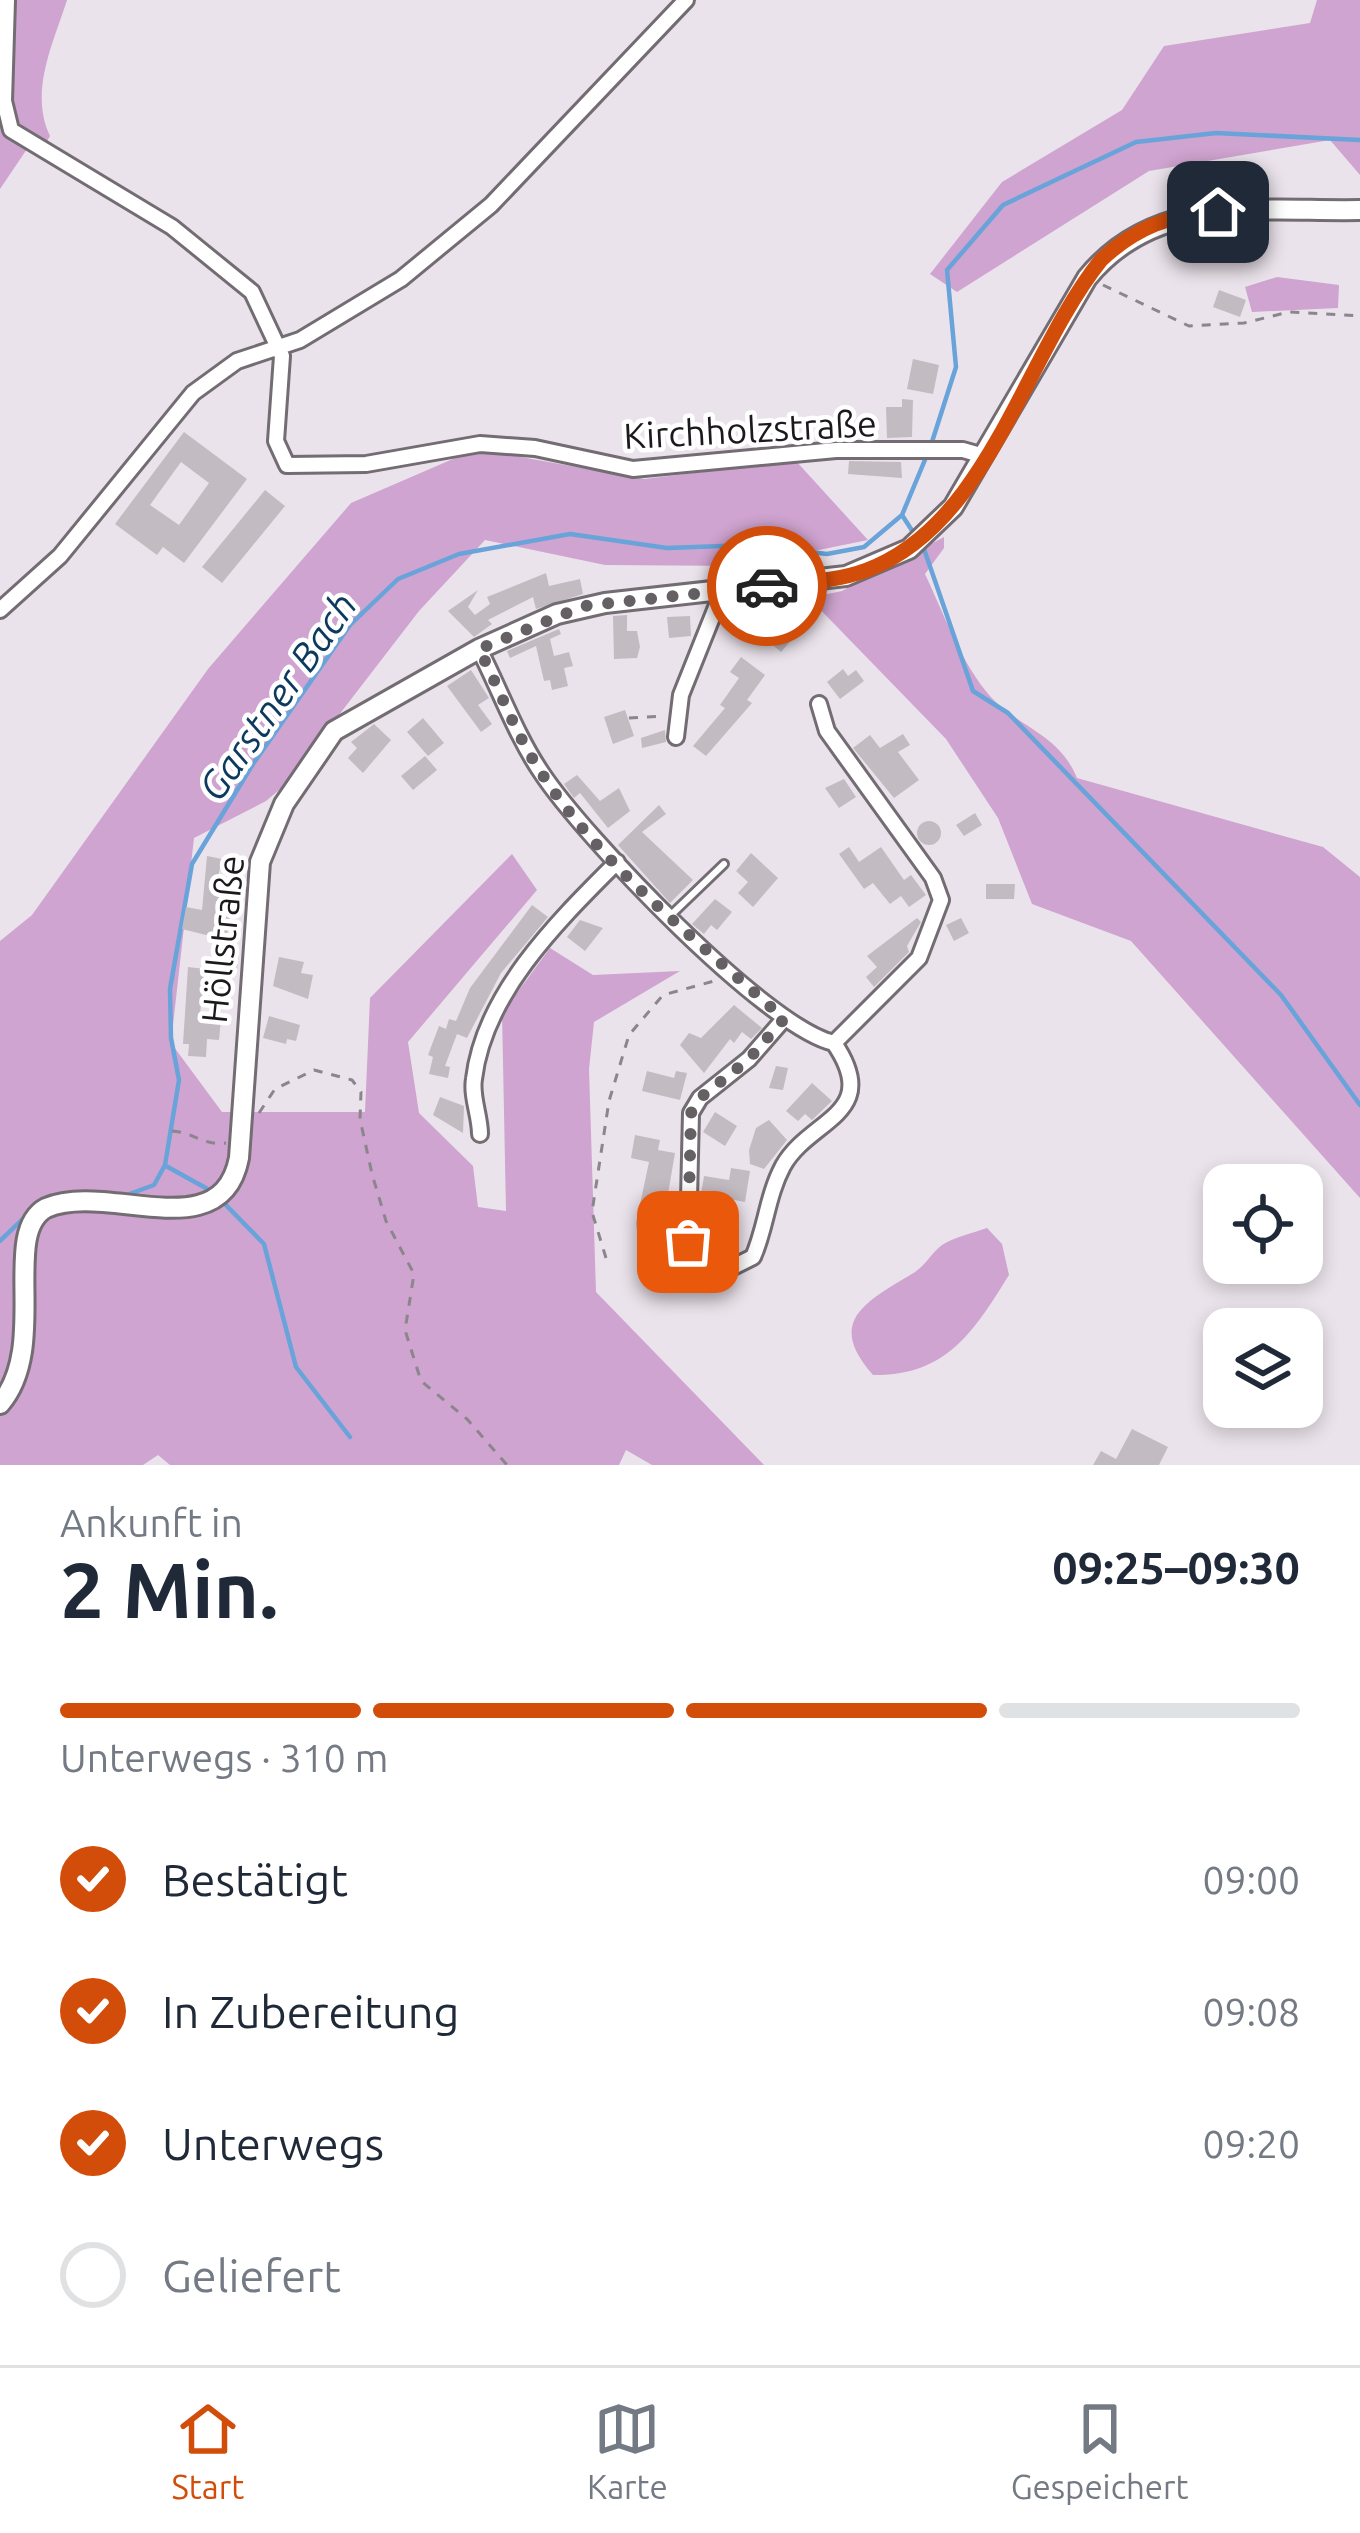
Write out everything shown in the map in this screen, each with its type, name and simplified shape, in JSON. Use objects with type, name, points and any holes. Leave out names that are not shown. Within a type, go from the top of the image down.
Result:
[{"type":"street","points":[[7,0],[4,101],[10,130],[134,203],[221,263],[259,301],[280,346]]},
{"type":"street","points":[[0,610],[60,556],[193,393],[237,361],[319,330],[401,279],[491,205],[686,0]]},
{"type":"street","name":"Höllstraße","points":[[0,1403],[22,1358],[18,1256],[23,1229],[32,1217],[45,1208],[79,1202],[188,1208],[210,1203],[232,1184],[256,890],[273,824],[334,731],[479,649],[584,606],[827,580],[888,560],[939,524],[1087,278],[1131,236],[1181,215],[1360,210]]},
{"type":"street","name":"Kirchholzstraße","points":[[280,346],[276,449],[295,468],[366,464],[480,444],[535,448],[633,469],[836,450],[948,450],[984,456]]},
{"type":"street","points":[[676,737],[677,715],[723,590]]},
{"type":"street","points":[[479,649],[538,769],[617,862],[670,917],[784,1019],[806,1035],[834,1043],[849,1074],[843,1110],[787,1160],[764,1209],[753,1257],[733,1267],[700,1262],[688,1242],[691,1113],[700,1098],[749,1059],[784,1019]]},
{"type":"street","points":[[819,704],[823,724],[933,878],[941,900],[919,958],[834,1043]]},
{"type":"street","points":[[480,1134],[473,1083],[496,1013],[519,972],[617,862]]},
{"type":"lane","points":[[670,917],[724,864]]},
{"type":"path","points":[[1087,278],[1189,326],[1244,323],[1289,312],[1360,316]]},
{"type":"path","points":[[629,718],[677,715]]},
{"type":"path","points":[[606,1258],[592,1212],[609,1101],[628,1035],[663,995],[719,979],[730,970]]},
{"type":"path","points":[[172,1131],[189,1132],[213,1144],[239,1138],[275,1089],[314,1070],[352,1080],[361,1092],[360,1119],[386,1220],[414,1274],[405,1330],[421,1381],[467,1419],[507,1465]]},
{"type":"shaded area","points":[[10,0],[67,0],[42,85],[50,136],[44,147],[11,117]]},
{"type":"shaded area","points":[[1317,0],[1360,0],[1360,175],[1330,140],[1149,171],[957,292],[930,274],[1002,182],[1122,110],[1164,46],[1310,23]]},
{"type":"shaded area","points":[[0,123],[27,149],[0,189]]},
{"type":"shaded area","points":[[1277,277],[1339,285],[1338,308],[1252,312],[1245,287]]},
{"type":"shaded area","points":[[476,449],[644,479],[796,461],[868,540],[740,566],[605,565],[485,540],[419,611],[285,785],[266,801],[194,838],[171,1043],[222,1112],[365,1112],[370,998],[512,854],[537,890],[408,1042],[419,1113],[473,1166],[478,1207],[506,1211],[502,1013],[550,948],[593,975],[680,971],[594,1022],[589,1069],[596,1292],[764,1465],[652,1465],[626,1450],[619,1465],[170,1465],[158,1455],[143,1465],[0,1465],[0,941],[32,915],[208,669],[351,503]]},
{"type":"shaded area","points":[[944,537],[944,548],[925,574],[967,663],[996,702],[1059,750],[1077,778],[1323,847],[1360,877],[1360,1198],[1131,941],[1032,904],[998,818],[946,739],[809,598],[842,591]]},
{"type":"shaded area","points":[[987,1228],[1002,1244],[1009,1275],[983,1315],[939,1359],[920,1368],[873,1375],[852,1340],[858,1314],[919,1269],[942,1245]]},
{"type":"building","points":[[1219,290],[1246,300],[1240,317],[1213,307]]},
{"type":"building","points":[[913,359],[939,365],[933,394],[907,389]]},
{"type":"building","points":[[902,399],[913,400],[912,437],[887,438],[886,407],[902,407]]},
{"type":"building","points":[[184,432],[247,479],[184,563],[163,547],[157,555],[115,524]],"holes":[[[181,462],[209,483],[179,525],[150,505]]]},
{"type":"building","points":[[849,461],[901,462],[902,478],[848,474]]},
{"type":"building","points":[[265,490],[285,506],[222,583],[202,567]]},
{"type":"building","points":[[546,573],[549,586],[580,579],[583,594],[536,609],[533,597],[488,620],[492,624],[474,637],[448,611],[478,590],[468,607],[475,615],[490,604],[487,597]]},
{"type":"building","points":[[765,607],[785,625],[796,612],[807,622],[781,652],[749,625]]},
{"type":"building","points":[[627,615],[627,631],[637,631],[637,658],[614,659],[613,616]]},
{"type":"building","points":[[690,616],[691,636],[669,638],[667,617]]},
{"type":"building","points":[[559,629],[561,634],[550,639],[554,656],[569,652],[573,666],[564,668],[568,686],[552,690],[550,680],[544,681],[536,646],[510,658],[507,651]]},
{"type":"building","points":[[741,657],[765,675],[747,700],[752,703],[706,756],[693,746],[725,708],[720,705],[739,678],[730,672]]},
{"type":"building","points":[[843,669],[848,676],[856,670],[864,681],[840,699],[827,682]]},
{"type":"building","points":[[471,670],[489,698],[478,705],[492,724],[481,732],[447,686]]},
{"type":"building","points":[[625,710],[634,736],[613,744],[604,717]]},
{"type":"building","points":[[423,718],[444,743],[428,756],[407,732]]},
{"type":"building","points":[[374,724],[391,740],[363,773],[348,758],[357,748],[351,742]]},
{"type":"building","points":[[665,730],[666,742],[642,748],[641,738]]},
{"type":"building","points":[[903,734],[910,745],[898,752],[919,780],[894,798],[853,748],[870,735],[880,748]]},
{"type":"building","points":[[425,756],[437,770],[413,790],[401,776]]},
{"type":"building","points":[[577,775],[600,801],[619,788],[630,811],[608,828],[580,793],[574,798],[564,784]]},
{"type":"building","points":[[844,779],[856,797],[839,808],[825,788]]},
{"type":"building","points":[[659,805],[666,814],[642,832],[693,880],[670,903],[618,845]]},
{"type":"building","points":[[975,813],[982,825],[964,836],[956,825]]},
{"type":"building","points":[[929,821],[941,833],[929,845],[917,833]]},
{"type":"building","points":[[849,847],[859,862],[881,847],[904,880],[911,875],[926,895],[909,907],[901,896],[890,904],[873,883],[864,889],[839,854]]},
{"type":"building","points":[[751,853],[778,878],[753,907],[738,893],[748,882],[736,871]]},
{"type":"building","points":[[207,856],[222,859],[218,877],[236,881],[226,940],[182,929],[186,907],[202,910]]},
{"type":"building","points":[[986,884],[1015,884],[1014,899],[986,899]]},
{"type":"building","points":[[715,899],[732,912],[717,930],[711,925],[704,934],[692,924]]},
{"type":"building","points":[[532,905],[548,917],[501,973],[467,1038],[457,1034],[445,1066],[450,1067],[448,1078],[429,1074],[433,1057],[428,1055],[439,1026],[446,1029],[449,1019],[456,1021],[470,988]]},
{"type":"building","points":[[917,918],[921,922],[907,946],[909,952],[874,987],[866,977],[877,967],[867,956]]},
{"type":"building","points":[[961,918],[969,933],[954,941],[946,925]]},
{"type":"building","points":[[580,920],[603,928],[585,951],[567,937]]},
{"type":"building","points":[[217,950],[239,952],[237,970],[216,968]]},
{"type":"building","points":[[279,957],[304,962],[301,973],[313,975],[308,999],[273,986]]},
{"type":"building","points":[[188,967],[205,969],[200,1014],[221,1019],[219,1040],[207,1039],[206,1057],[188,1056],[189,1044],[183,1044]]},
{"type":"building","points":[[734,1005],[762,1028],[751,1039],[742,1032],[734,1043],[730,1039],[704,1073],[680,1045],[689,1033],[701,1038]]},
{"type":"building","points":[[269,1016],[300,1025],[296,1041],[287,1039],[286,1044],[263,1038]]},
{"type":"building","points":[[776,1066],[788,1068],[783,1090],[769,1088]]},
{"type":"building","points":[[647,1071],[674,1078],[676,1071],[687,1073],[680,1100],[642,1091]]},
{"type":"building","points":[[812,1083],[832,1101],[812,1120],[805,1114],[798,1121],[786,1111]]},
{"type":"building","points":[[440,1097],[464,1106],[463,1133],[433,1115]]},
{"type":"building","points":[[715,1112],[737,1126],[725,1146],[703,1132]]},
{"type":"building","points":[[769,1120],[787,1140],[764,1169],[750,1164],[749,1150],[756,1128]]},
{"type":"building","points":[[635,1135],[660,1140],[658,1150],[675,1153],[668,1194],[674,1194],[668,1238],[677,1238],[680,1255],[639,1249],[636,1223],[649,1162],[631,1158]]},
{"type":"building","points":[[731,1168],[750,1171],[745,1202],[701,1194],[704,1176],[729,1180]]},
{"type":"building","points":[[709,1235],[732,1237],[730,1255],[708,1252]]},
{"type":"building","points":[[1132,1429],[1168,1447],[1159,1465],[1093,1465],[1101,1451],[1116,1459]]},
{"type":"waterway","name":"Garstner Bach","points":[[931,445],[956,367],[947,270],[1003,205],[1136,142],[1216,133],[1360,140]]},
{"type":"waterway","name":"Garstner Bach","points":[[124,1196],[154,1185],[165,1165],[179,1080],[171,1038],[170,989],[192,864],[253,764],[350,625],[398,579],[459,554],[570,534],[667,548],[750,545],[827,554],[864,547],[902,515],[927,455]]},
{"type":"waterway","points":[[902,515],[913,532]]},
{"type":"waterway","points":[[924,549],[973,691],[1008,713],[1281,995],[1360,1105]]},
{"type":"waterway","points":[[166,1166],[213,1192]]},
{"type":"waterway","points":[[221,1200],[264,1244],[296,1367],[350,1437]]},
{"type":"waterway","name":"Garstner Bach","points":[[0,1241],[31,1211]]},
{"type":"way so far","points":[[688,1242],[691,1113],[700,1098],[749,1059],[784,1019],[686,934],[566,806],[527,750],[479,649],[584,606],[767,586]]},
{"type":"route","points":[[767,586],[827,580],[866,570],[926,537],[968,485],[1101,260],[1131,236],[1164,219],[1218,212]]}]
